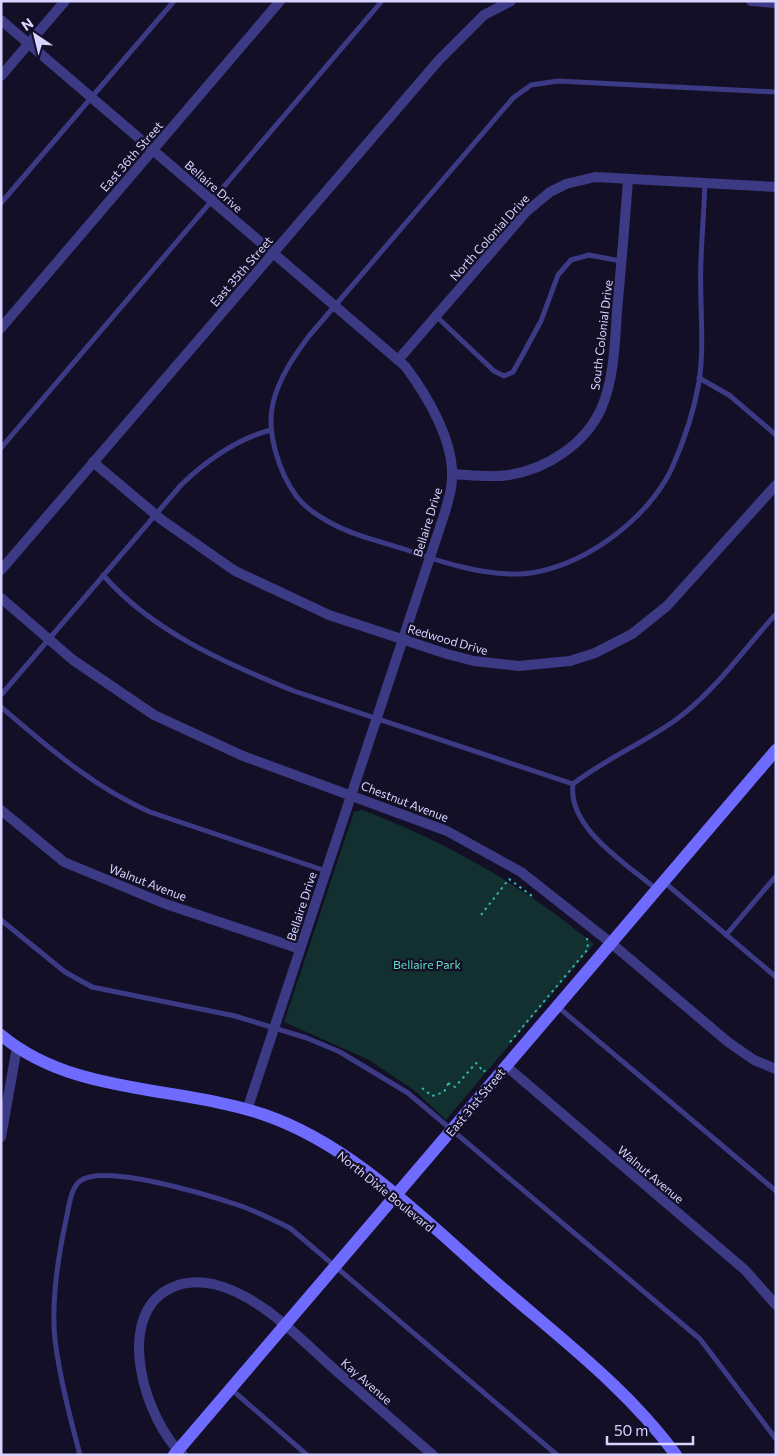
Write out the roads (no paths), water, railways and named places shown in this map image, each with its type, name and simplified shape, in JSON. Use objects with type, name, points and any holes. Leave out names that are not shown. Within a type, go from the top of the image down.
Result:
[{"type":"street","points":[[1,76],[66,1]]},
{"type":"street","name":"East 36th Street","points":[[1,328],[280,1]]},
{"type":"street","name":"East 35th Street","points":[[1,570],[272,253],[468,29],[498,6],[511,1]]},
{"type":"street","points":[[751,1],[776,3]]},
{"type":"street","name":"Bellaire Drive","points":[[1,20],[398,360],[421,387],[435,412],[445,440],[452,474],[451,491],[247,1110]]},
{"type":"street","name":"North Colonial Drive","points":[[398,360],[540,199],[566,184],[595,177],[776,187]]},
{"type":"street","name":"South Colonial Drive","points":[[452,474],[485,476],[523,472],[561,454],[584,435],[601,409],[609,381],[622,262],[628,178]]},
{"type":"street","name":"Redwood Drive","points":[[93,462],[154,514],[235,571],[329,615],[474,661],[499,665],[542,666],[570,661],[595,653],[632,634],[667,606],[776,486]]},
{"type":"street","name":"Chestnut Avenue","points":[[1,598],[73,660],[154,715],[243,756],[447,830],[521,872],[611,943],[728,1042],[754,1060],[776,1069]]},
{"type":"street","name":"East 31st Street","points":[[179,1453],[284,1325],[776,750]]},
{"type":"street","name":"Walnut Avenue","points":[[1,810],[64,862],[163,903],[300,949]]},
{"type":"street","name":"North Dixie Boulevard","points":[[1,1034],[17,1048],[48,1066],[94,1079],[247,1110],[305,1132],[336,1150],[395,1196],[620,1390],[676,1455]]},
{"type":"street","points":[[1,1137],[17,1048]]},
{"type":"street","name":"Walnut Avenue","points":[[506,1066],[745,1270],[776,1305]]},
{"type":"street","name":"Kay Avenue","points":[[179,1453],[162,1431],[155,1414],[141,1360],[139,1331],[146,1310],[154,1300],[164,1292],[184,1283],[212,1284],[242,1295],[284,1325],[433,1455]]},
{"type":"lane","points":[[1,203],[174,1]]},
{"type":"lane","points":[[1,448],[382,1]]},
{"type":"lane","points":[[705,183],[701,260],[699,378],[685,437],[662,485],[623,529],[594,549],[552,567],[520,574],[476,570],[429,558],[351,532],[330,522],[310,509],[298,497],[282,470],[271,430],[273,404],[282,378],[295,354],[507,105],[531,85],[547,82],[587,82],[776,92]]},
{"type":"lane","points":[[436,316],[494,371],[504,376],[513,372],[518,364],[541,322],[558,275],[571,260],[589,256],[622,262]]},
{"type":"lane","points":[[699,378],[729,395],[776,435]]},
{"type":"lane","points":[[1,695],[50,640],[154,514],[198,468],[236,444],[271,430]]},
{"type":"lane","points":[[103,575],[116,590],[153,621],[215,656],[294,691],[573,784]]},
{"type":"lane","points":[[776,614],[700,701],[675,721],[593,768],[573,784],[572,799],[575,811],[595,837],[726,935],[776,976]]},
{"type":"lane","points":[[1,707],[57,755],[103,789],[126,802],[169,819],[326,871]]},
{"type":"lane","points":[[726,935],[776,876]]},
{"type":"lane","points":[[1,920],[65,972],[92,987],[235,1016],[307,1038],[354,1060],[408,1093],[700,1339],[776,1439]]},
{"type":"lane","points":[[557,1006],[776,1191]]},
{"type":"lane","points":[[80,1455],[55,1339],[55,1307],[65,1226],[72,1194],[79,1182],[92,1175],[111,1174],[187,1189],[239,1205],[290,1228],[557,1455]]},
{"type":"lane","points":[[231,1388],[307,1455]]},
{"type":"park label","name":"Bellaire Park","points":[[427,964]]}]
